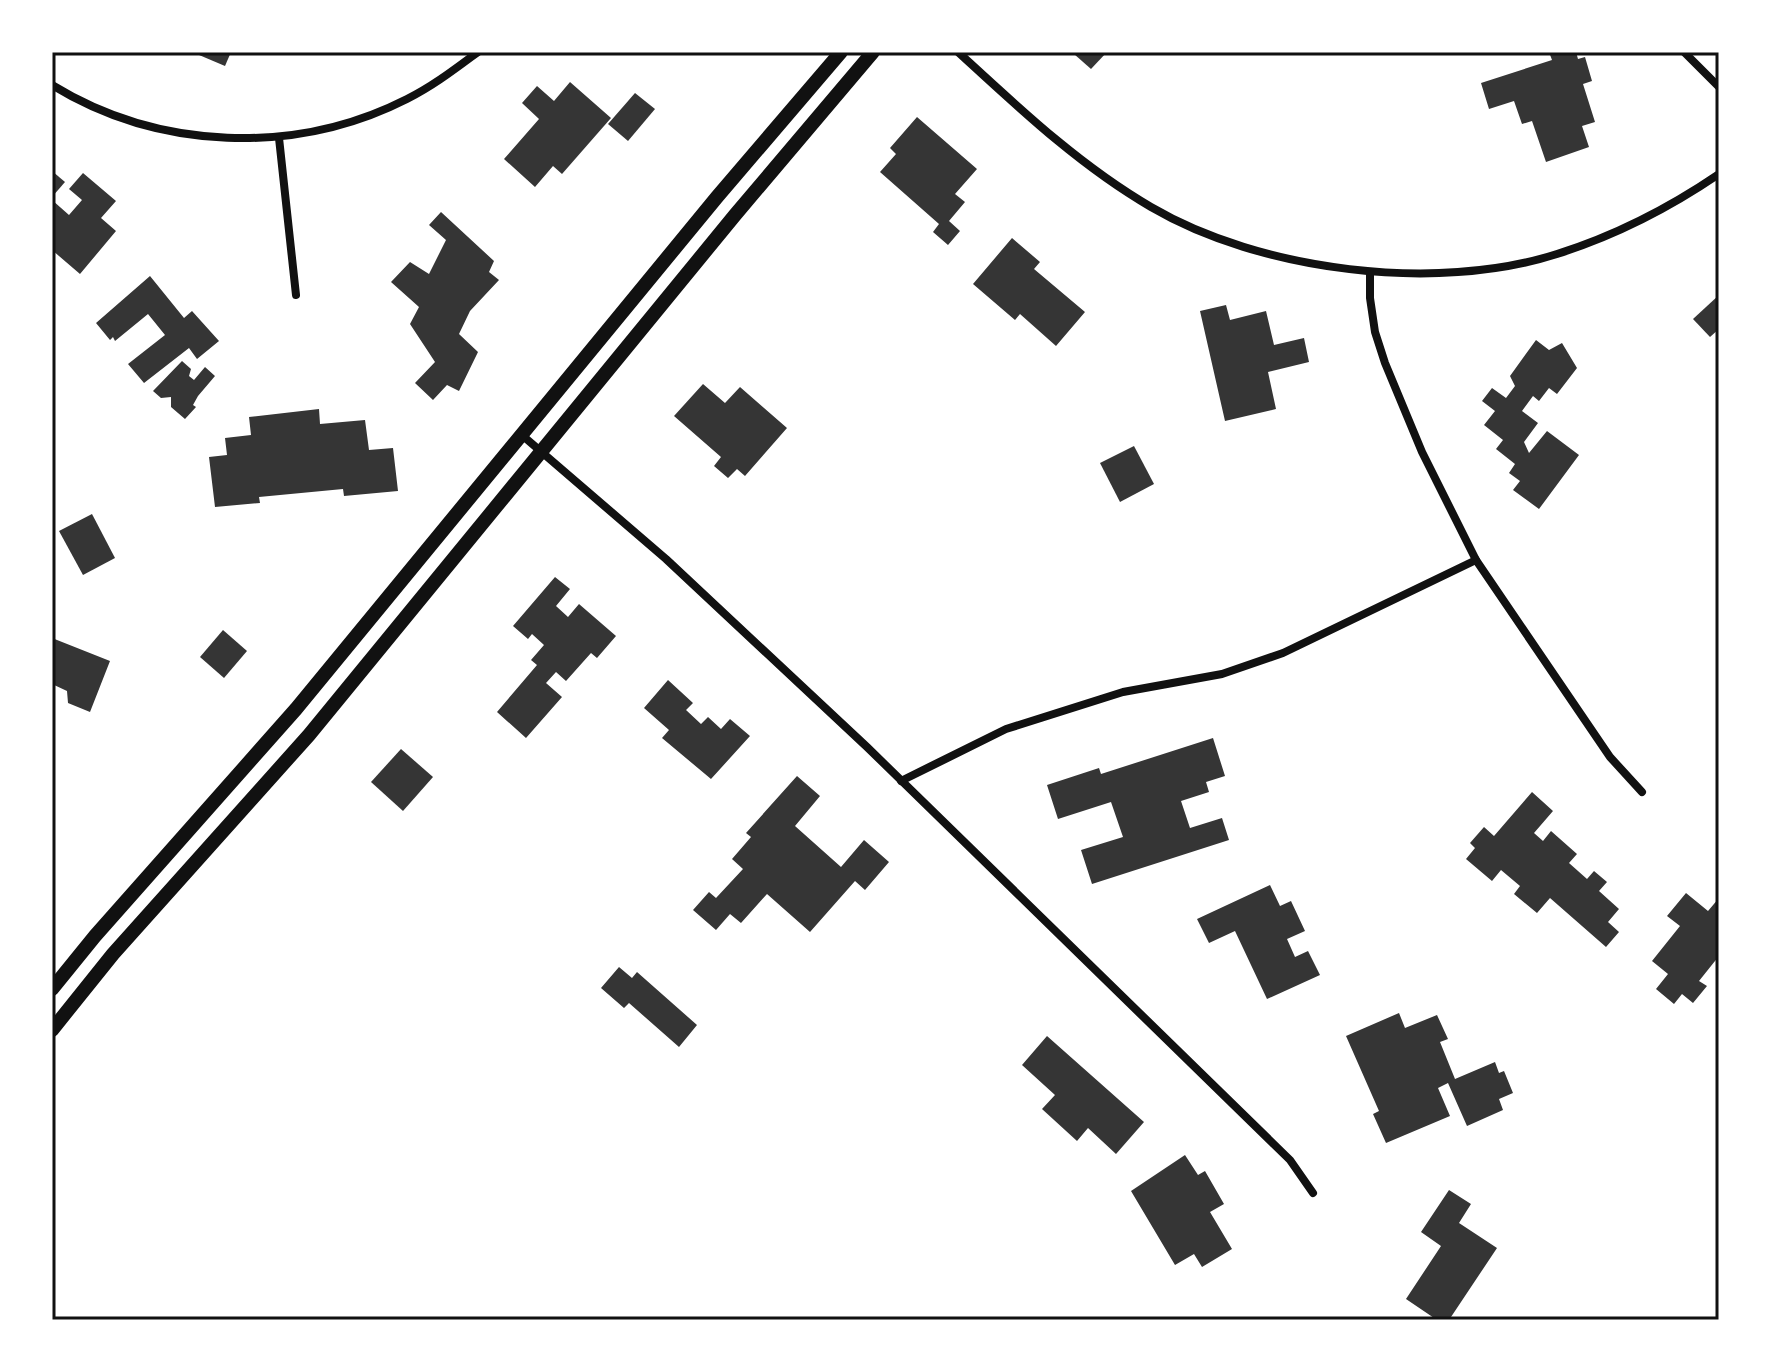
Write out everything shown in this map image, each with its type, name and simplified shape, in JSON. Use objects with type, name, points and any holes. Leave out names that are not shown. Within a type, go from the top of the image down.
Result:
[{"type":"street","points":[[52,85],[102,112],[174,131],[237,139],[279,138],[357,120],[405,100],[478,52]]},
{"type":"street","points":[[52,989],[95,936],[296,709],[717,197],[841,52]]},
{"type":"street","points":[[52,1030],[113,954],[309,735],[873,52]]},
{"type":"street","points":[[958,52],[1082,162],[1153,209],[1185,224],[1294,261],[1370,272],[1431,273],[1486,268],[1554,255],[1612,233],[1679,201],[1719,174]]},
{"type":"street","points":[[1684,52],[1719,87]]},
{"type":"street","points":[[279,138],[296,295]]},
{"type":"street","points":[[1370,272],[1375,332],[1385,363],[1422,452],[1476,560],[1610,757],[1642,792]]},
{"type":"street","points":[[523,436],[666,559],[901,781],[1290,1160],[1313,1193]]},
{"type":"street","points":[[901,781],[1006,729],[1123,692],[1222,674],[1283,653],[1476,560]]},
{"type":"building","points":[[192,52],[231,52],[225,66]]},
{"type":"building","points":[[1075,52],[1107,52],[1091,69]]},
{"type":"building","points":[[1549,52],[1576,52],[1578,59],[1585,57],[1592,81],[1583,84],[1595,122],[1582,126],[1589,147],[1546,162],[1532,121],[1522,124],[1514,101],[1489,109],[1481,83],[1552,60]]},
{"type":"building","points":[[570,82],[611,118],[562,174],[553,166],[535,187],[504,159],[539,119],[522,103],[537,86],[554,101]]},
{"type":"building","points":[[635,93],[655,109],[628,141],[608,124]]},
{"type":"building","points":[[917,117],[977,169],[955,194],[965,202],[949,221],[960,231],[948,245],[933,232],[939,224],[880,172],[896,154],[890,148]]},
{"type":"building","points":[[52,171],[65,182],[52,197]]},
{"type":"building","points":[[83,173],[116,201],[101,218],[116,231],[80,274],[52,250],[52,200],[69,215],[82,200],[69,189]]},
{"type":"building","points":[[441,212],[494,261],[489,272],[499,280],[470,311],[459,334],[478,352],[459,391],[447,385],[433,400],[415,383],[435,362],[410,324],[419,307],[391,282],[410,262],[429,274],[446,240],[429,225]]},
{"type":"building","points":[[1012,238],[1040,262],[1034,269],[1085,312],[1056,346],[1020,314],[1015,320],[973,284]]},
{"type":"building","points":[[150,276],[184,318],[192,311],[219,341],[197,359],[189,348],[144,383],[128,364],[165,335],[148,314],[115,341],[113,337],[110,340],[96,323]]},
{"type":"building","points":[[1719,295],[1719,329],[1710,337],[1693,319]]},
{"type":"building","points":[[1226,305],[1230,320],[1266,311],[1274,345],[1304,338],[1309,362],[1268,372],[1276,409],[1225,421],[1200,311]]},
{"type":"building","points":[[1536,340],[1549,350],[1562,343],[1577,368],[1557,394],[1549,388],[1539,401],[1533,396],[1522,411],[1538,423],[1524,442],[1529,453],[1547,431],[1579,455],[1539,509],[1513,490],[1520,481],[1509,473],[1515,464],[1496,449],[1503,440],[1484,425],[1495,411],[1482,401],[1492,388],[1506,398],[1515,386],[1510,376]]},
{"type":"building","points":[[182,361],[191,369],[189,376],[194,380],[205,367],[215,376],[198,396],[193,405],[196,407],[185,419],[171,407],[171,397],[161,398],[153,391]]},
{"type":"building","points":[[703,384],[725,403],[740,387],[787,428],[745,476],[737,469],[728,478],[714,466],[721,457],[674,416]]},
{"type":"building","points":[[319,409],[320,424],[365,420],[369,450],[393,448],[398,491],[344,496],[343,489],[259,497],[260,503],[215,507],[209,457],[227,455],[225,438],[251,435],[249,417]]},
{"type":"building","points":[[1134,446],[1154,484],[1120,502],[1100,463]]},
{"type":"building","points":[[92,514],[115,558],[83,575],[59,531]]},
{"type":"building","points":[[555,577],[570,589],[556,606],[568,617],[579,604],[616,636],[597,658],[591,653],[566,681],[556,672],[546,683],[562,697],[526,738],[497,712],[537,665],[531,660],[544,645],[532,634],[528,639],[513,626]]},
{"type":"building","points":[[223,630],[247,651],[224,678],[200,657]]},
{"type":"building","points":[[52,638],[110,661],[90,712],[68,703],[67,691],[52,684]]},
{"type":"building","points":[[668,680],[693,703],[686,710],[701,724],[708,717],[721,729],[730,719],[750,736],[711,779],[662,738],[669,730],[644,708]]},
{"type":"building","points":[[1213,738],[1225,776],[1206,782],[1209,792],[1181,801],[1190,828],[1222,818],[1229,840],[1092,884],[1081,850],[1123,837],[1111,802],[1058,819],[1047,785],[1099,768],[1101,774]]},
{"type":"building","points":[[401,749],[433,777],[403,811],[371,782]]},
{"type":"building","points":[[797,776],[820,796],[795,826],[841,867],[864,840],[889,862],[865,890],[855,881],[810,932],[767,894],[741,923],[730,914],[716,930],[693,910],[709,892],[716,898],[743,869],[732,859],[751,837],[746,833]]},
{"type":"building","points":[[1532,792],[1553,811],[1534,833],[1543,841],[1551,831],[1577,854],[1569,863],[1587,879],[1594,871],[1607,882],[1599,891],[1619,909],[1608,922],[1619,932],[1606,947],[1550,898],[1537,913],[1514,894],[1520,886],[1501,870],[1492,881],[1466,859],[1475,848],[1470,843],[1484,827],[1494,836]]},
{"type":"building","points":[[1270,885],[1280,906],[1291,901],[1305,931],[1287,939],[1295,957],[1308,951],[1320,975],[1267,999],[1235,931],[1209,943],[1197,919]]},
{"type":"building","points":[[1686,893],[1708,911],[1719,898],[1719,956],[1699,981],[1707,986],[1693,1003],[1682,994],[1674,1004],[1656,989],[1668,974],[1652,961],[1680,926],[1667,916]]},
{"type":"building","points":[[619,967],[632,978],[637,972],[697,1025],[679,1047],[629,1003],[624,1008],[601,988]]},
{"type":"building","points":[[1399,1013],[1405,1028],[1437,1015],[1448,1039],[1440,1042],[1455,1079],[1495,1062],[1499,1073],[1504,1071],[1513,1093],[1499,1099],[1503,1110],[1467,1126],[1448,1083],[1438,1088],[1450,1116],[1386,1143],[1373,1114],[1379,1111],[1346,1036]]},
{"type":"building","points":[[1047,1036],[1144,1122],[1116,1154],[1088,1128],[1077,1141],[1042,1109],[1055,1095],[1022,1065]]},
{"type":"building","points":[[1185,1155],[1198,1175],[1205,1171],[1224,1204],[1210,1212],[1232,1249],[1202,1267],[1194,1254],[1175,1265],[1131,1191]]},
{"type":"building","points":[[1449,1190],[1471,1204],[1459,1223],[1497,1248],[1449,1320],[1437,1320],[1406,1299],[1441,1246],[1421,1232]]}]
